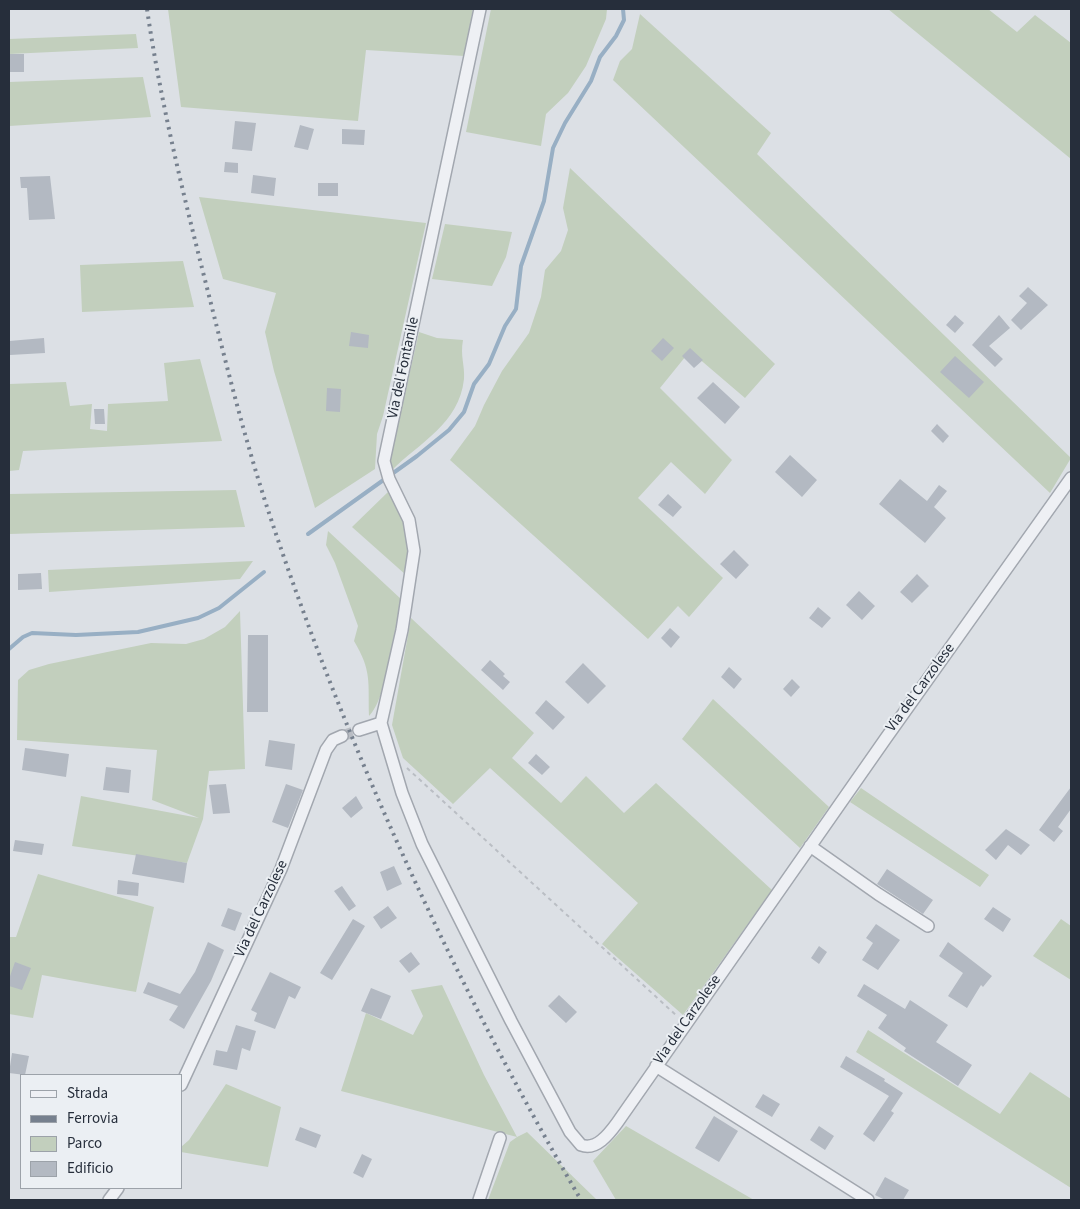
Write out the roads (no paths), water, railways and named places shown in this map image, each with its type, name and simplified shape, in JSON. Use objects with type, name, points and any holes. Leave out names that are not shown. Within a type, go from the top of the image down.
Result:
[{"type":"street","name":"Via del Fontanile","points":[[381,723],[399,645],[414,557],[412,528],[384,466],[480,9]]},
{"type":"street","name":"Via del Carzolese","points":[[381,723],[405,803],[424,849],[524,1046],[578,1142],[590,1146],[605,1138],[1071,478]]},
{"type":"street","points":[[359,730],[381,723]]},
{"type":"street","name":"Via del Carzolese","points":[[182,1083],[287,856],[326,750],[334,740],[342,736]]},
{"type":"street","points":[[810,846],[878,894],[928,926]]},
{"type":"street","points":[[656,1066],[868,1200]]},
{"type":"street","points":[[479,1200],[500,1138]]},
{"type":"street","points":[[109,1200],[117,1189]]},
{"type":"waterway","points":[[308,534],[417,456],[449,430],[464,412],[474,384],[489,364],[505,326],[516,309],[521,266],[544,201],[553,148],[565,123],[591,81],[600,57],[616,36],[624,20],[623,9]]},
{"type":"waterway","points":[[9,649],[23,637],[32,633],[76,635],[138,632],[198,618],[219,608],[264,572]]},
{"type":"tunnel","points":[[342,736],[359,730]]},
{"type":"railway","points":[[147,9],[172,141],[225,361],[267,507],[298,596],[367,774],[406,862],[490,1034],[581,1200]]}]
